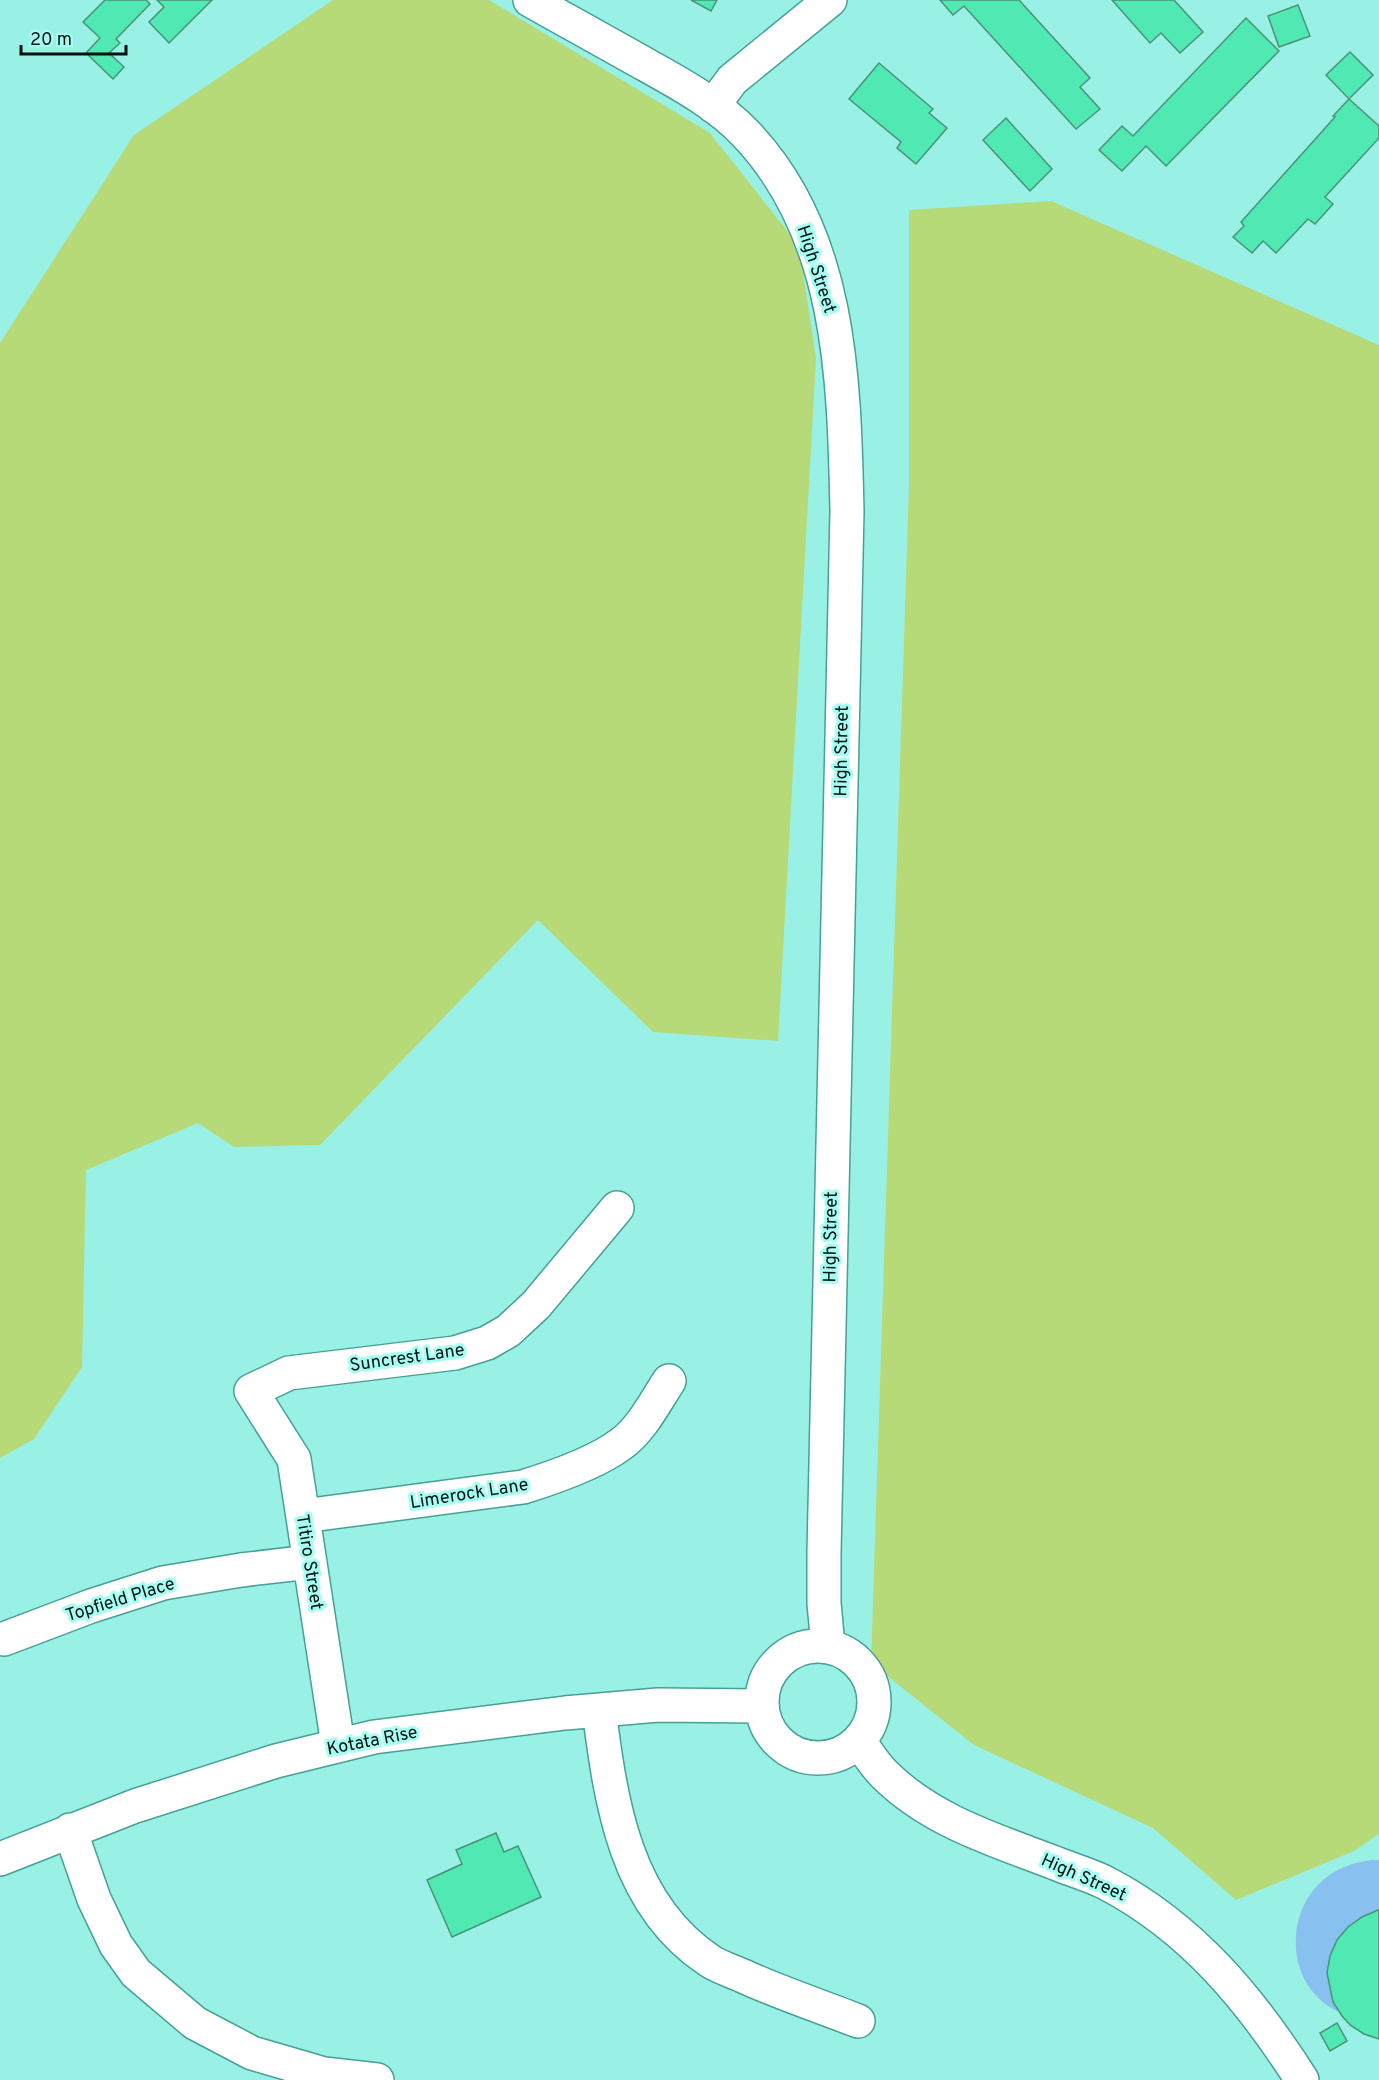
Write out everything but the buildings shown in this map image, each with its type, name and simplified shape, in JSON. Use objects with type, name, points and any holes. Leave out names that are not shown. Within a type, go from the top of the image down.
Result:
[{"type":"street","name":"High Street","points":[[530,0],[668,77],[713,106],[745,133],[770,163],[792,200],[812,242],[828,289],[837,339],[844,414],[847,523],[824,1542],[824,1603],[828,1646]]},
{"type":"street","points":[[713,106],[732,80],[830,0]]},
{"type":"street","name":"Suncrest Lane","points":[[251,1391],[289,1373],[455,1353],[487,1343],[508,1331],[536,1305],[616,1208]]},
{"type":"street","name":"Limerock Lane","points":[[303,1516],[522,1487],[550,1479],[621,1444],[641,1424],[669,1381]]},
{"type":"street","name":"Titiro Street","points":[[251,1391],[294,1459],[338,1745]]},
{"type":"street","name":"Topfield Place","points":[[4,1639],[91,1605],[163,1583],[241,1570],[310,1562]]},
{"type":"street","points":[[808,1646],[828,1646],[844,1652],[859,1662],[868,1676],[874,1693],[874,1710],[869,1727],[860,1741],[847,1751],[831,1758],[815,1759],[799,1756],[784,1749],[772,1737],[761,1706],[764,1685],[773,1667],[789,1653],[808,1646]]},
{"type":"street","name":"Kotata Rise","points":[[0,1859],[135,1806],[276,1761],[374,1737],[658,1705],[761,1706]]},
{"type":"street","points":[[599,1710],[607,1775],[623,1841],[644,1890],[676,1934],[711,1962],[755,1982],[858,2021]]},
{"type":"street","name":"High Street","points":[[860,1741],[882,1772],[909,1797],[955,1825],[1104,1882],[1143,1905],[1181,1934],[1213,1963],[1253,2008],[1302,2080]]},
{"type":"street","points":[[70,1830],[94,1899],[116,1945],[136,1973],[195,2023],[252,2053],[324,2074],[377,2080]]},
{"type":"green space","points":[[333,0],[489,0],[710,133],[799,246],[816,358],[778,1041],[653,1032],[538,920],[320,1145],[234,1147],[198,1123],[86,1170],[82,1367],[34,1439],[0,1458],[0,343],[134,135]]},
{"type":"green space","points":[[1051,201],[1379,345],[1379,1834],[1354,1851],[1236,1900],[1153,1828],[974,1745],[871,1663],[909,484],[909,210]]},
{"type":"water","points":[[1379,1860],[1379,2022],[1339,2012],[1314,1993],[1304,1978],[1298,1962],[1296,1945],[1297,1928],[1302,1911],[1310,1895],[1321,1882],[1344,1867]]}]
